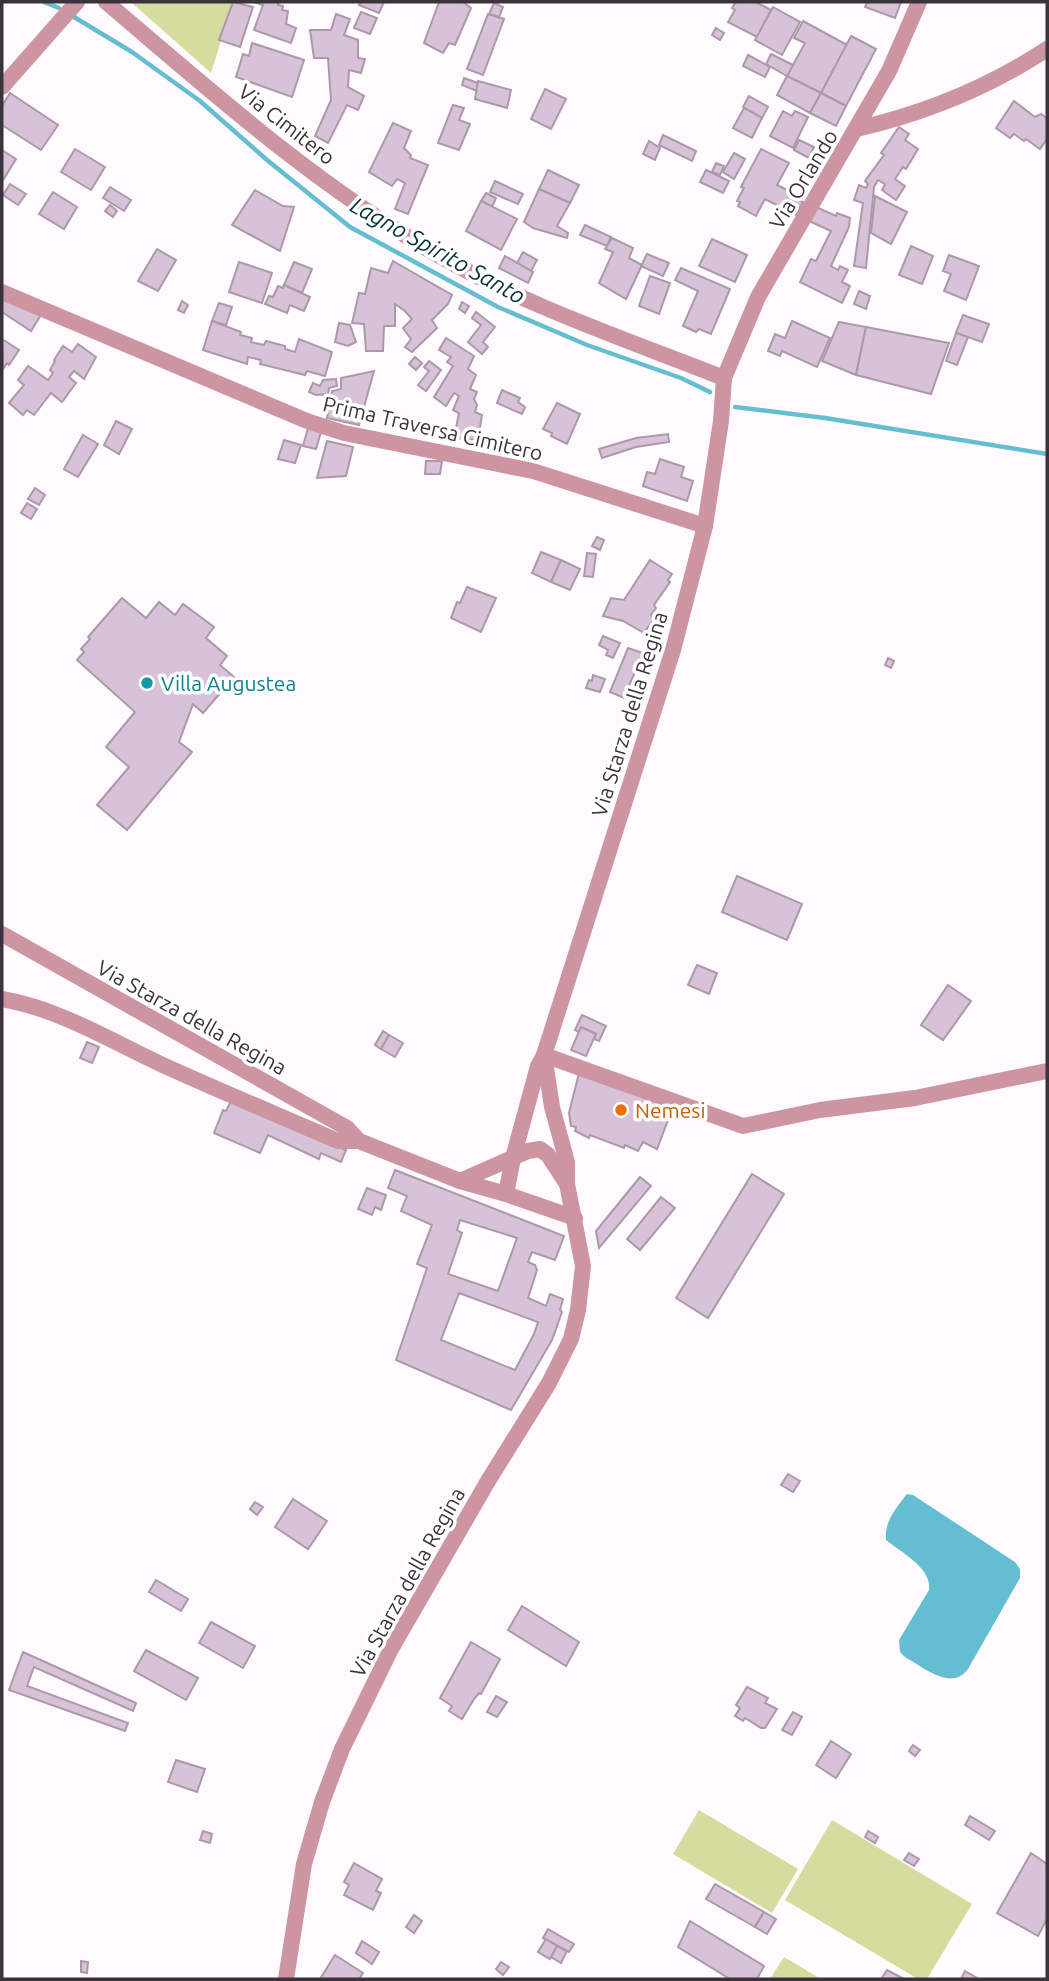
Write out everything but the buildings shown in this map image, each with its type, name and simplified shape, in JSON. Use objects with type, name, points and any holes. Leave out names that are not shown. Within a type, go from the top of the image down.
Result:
[{"type":"street","points":[[2,87],[77,2]]},
{"type":"street","name":"Via Cimitero","points":[[107,2],[238,113],[321,177],[408,237],[505,291],[724,378]]},
{"type":"street","name":"Via Orlando","points":[[724,378],[758,297],[889,71],[919,2]]},
{"type":"street","points":[[857,129],[931,108],[970,93],[1047,49]]},
{"type":"street","name":"Prima Traversa Cimitero","points":[[2,292],[307,421],[344,433],[533,471],[705,526]]},
{"type":"street","name":"Via Starza della Regina","points":[[506,1194],[538,1066],[544,1055],[673,650],[705,526],[721,421],[724,378]]},
{"type":"street","name":"Via Starza della Regina","points":[[2,934],[347,1128],[359,1141]]},
{"type":"street","name":"Via Starza della Regina","points":[[2,999],[19,1002],[80,1025],[167,1067],[338,1140],[359,1141],[460,1181],[575,1218]]},
{"type":"street","points":[[544,1055],[743,1126],[820,1110],[968,1089],[1047,1071]]},
{"type":"street","name":"Via Starza della Regina","points":[[286,1979],[304,1864],[322,1802],[342,1749],[398,1638],[571,1339],[578,1310],[583,1266],[567,1184],[567,1161],[552,1107],[544,1055]]},
{"type":"street","name":"Via Starza della Regina","points":[[460,1181],[528,1151],[540,1149],[548,1155],[567,1184]]},
{"type":"green space","points":[[131,2],[233,2],[211,73]]},
{"type":"green space","points":[[699,1810],[798,1869],[772,1913],[673,1854]]},
{"type":"green space","points":[[832,1820],[972,1904],[927,1979],[918,1979],[785,1900]]},
{"type":"green space","points":[[784,1957],[821,1979],[770,1979]]},
{"type":"water","points":[[907,1494],[913,1495],[1015,1562],[1020,1569],[1020,1578],[968,1669],[954,1678],[937,1675],[900,1652],[899,1640],[929,1590],[929,1582],[921,1568],[886,1540],[889,1521]]},
{"type":"waterway","name":"Lagno Spirito Santo","points":[[44,2],[59,8]]},
{"type":"waterway","name":"Lagno Spirito Santo","points":[[74,17],[132,52],[200,101],[350,227],[498,307],[587,345],[681,378],[710,392]]},
{"type":"waterway","name":"Lagno Spirito Santo","points":[[735,407],[825,418],[1047,454]]},
{"type":"place","name":"Villa Augustea","points":[[147,683]]},
{"type":"place","name":"Nemesi","points":[[621,1110]]}]
